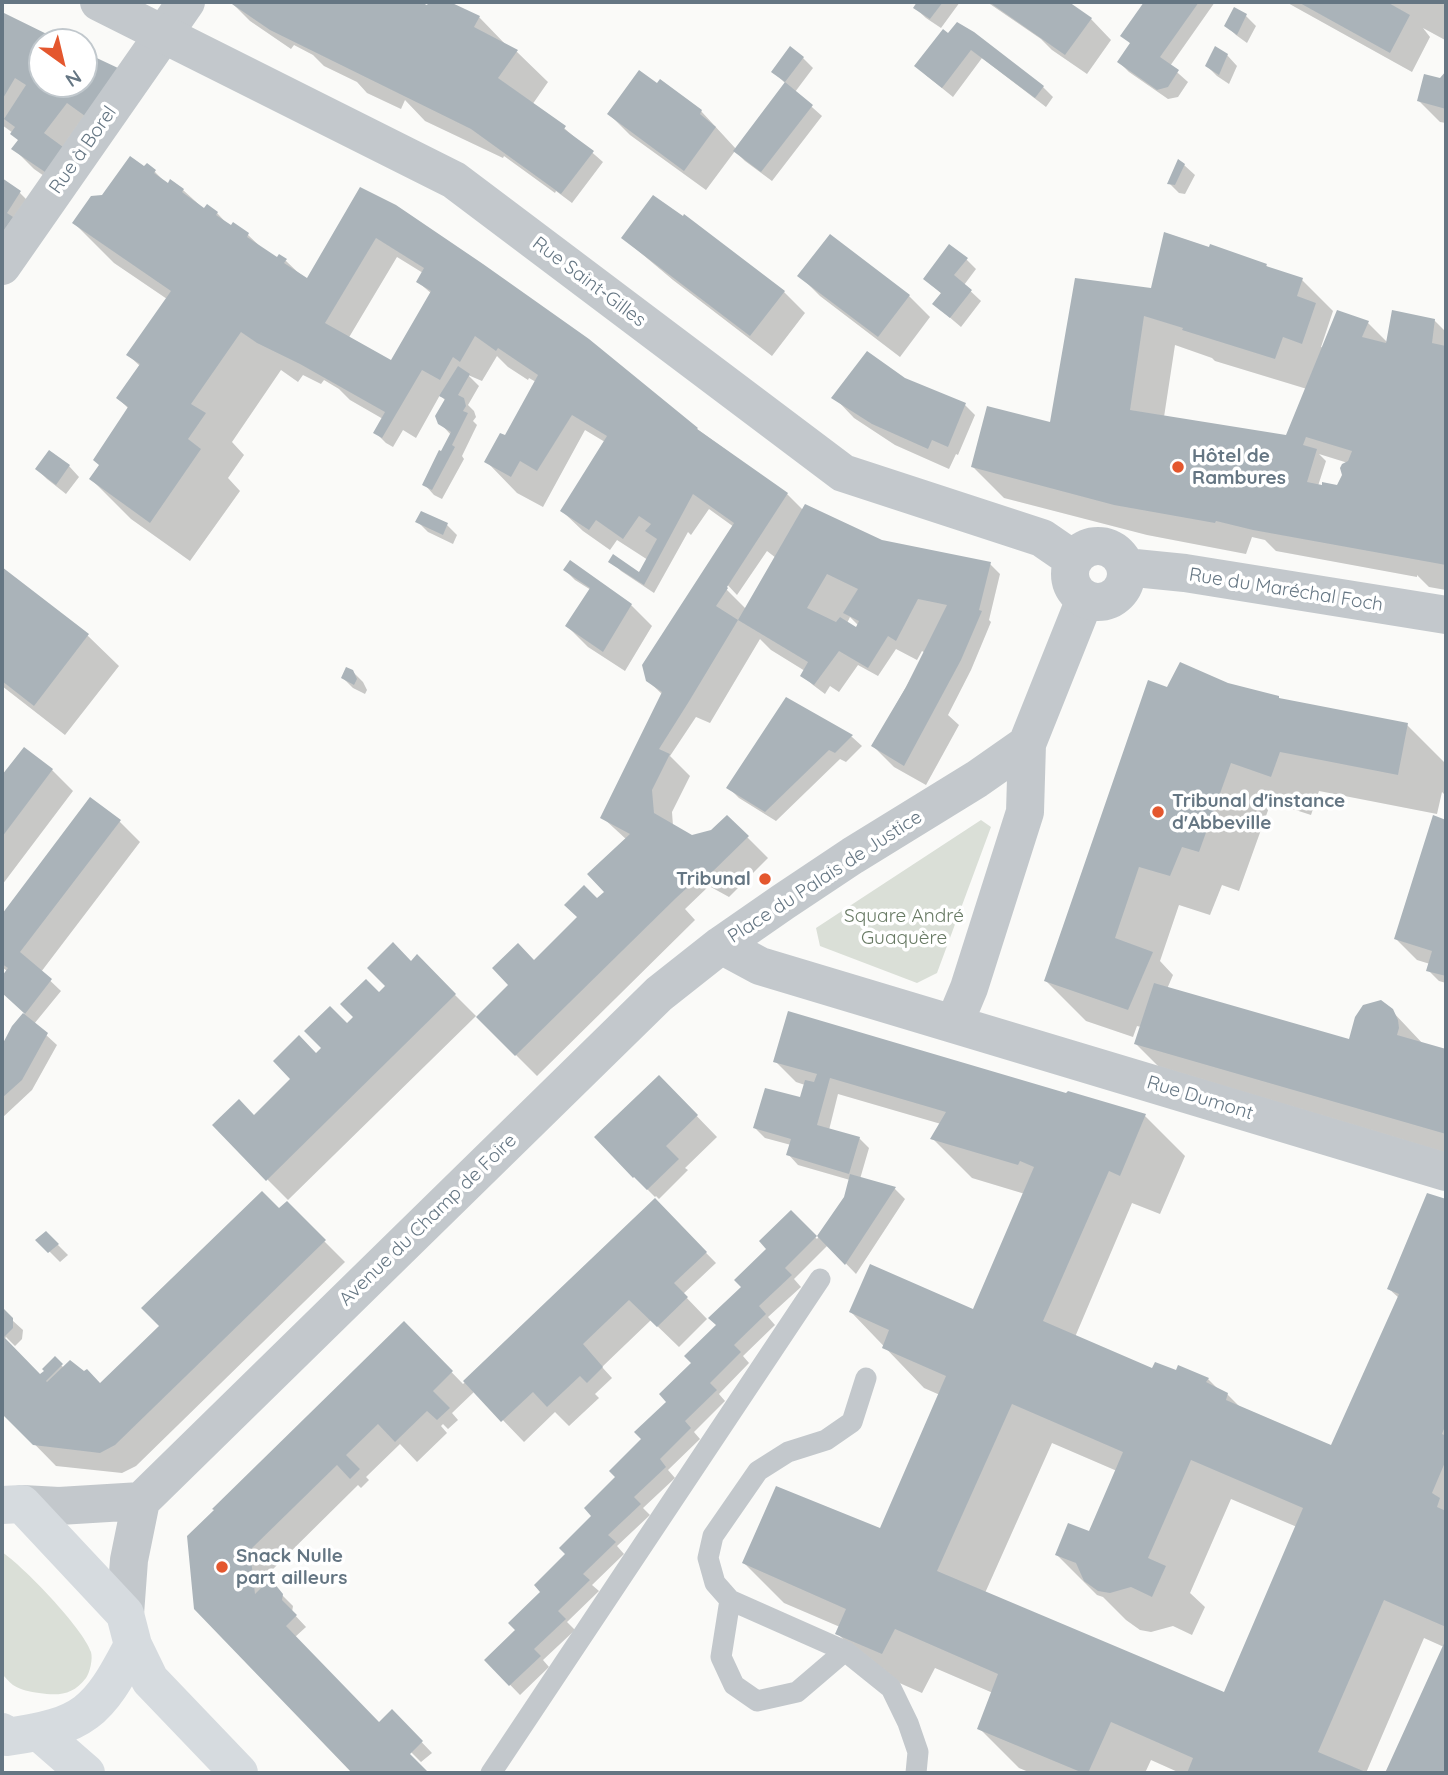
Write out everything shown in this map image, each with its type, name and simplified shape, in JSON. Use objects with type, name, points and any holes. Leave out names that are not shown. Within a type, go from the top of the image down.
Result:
[{"type":"main road","points":[[12,1505],[129,1629],[150,1680],[239,1773]]},
{"type":"main road","points":[[13,1735],[70,1723],[87,1713],[102,1699],[116,1677],[129,1629]]},
{"type":"main road","points":[[13,1735],[86,1773]]},
{"type":"street","name":"Rue Saint-Gilles","points":[[99,2],[454,180],[843,473],[1042,538],[1074,560]]},
{"type":"street","name":"Rue à Borel","points":[[2,266],[186,2]]},
{"type":"street","points":[[1102,547],[1116,553],[1125,567],[1126,578],[1122,588],[1106,601],[1085,599],[1078,594],[1071,582],[1074,560],[1086,549],[1102,547]]},
{"type":"street","name":"Rue du Maréchal Foch","points":[[1125,567],[1185,573],[1446,615]]},
{"type":"street","points":[[954,1024],[969,988],[1025,812],[1027,744],[1085,599]]},
{"type":"street","name":"Place du Palais de Justice","points":[[954,1024],[760,966],[721,945],[852,856],[977,779],[1027,744]]},
{"type":"street","name":"Avenue du Champ de Foire","points":[[141,1501],[659,994],[721,945]]},
{"type":"street","name":"Rue Dumont","points":[[954,1024],[1446,1172]]},
{"type":"street","points":[[12,1505],[59,1506],[141,1501],[129,1560],[129,1629]]},
{"type":"lane","points":[[491,1773],[820,1279]]},
{"type":"lane","points":[[866,1378],[852,1422],[827,1440],[788,1452],[758,1471],[713,1536],[708,1559],[715,1583],[730,1600],[845,1651],[891,1688],[918,1752],[916,1773]]},
{"type":"lane","points":[[730,1600],[721,1657],[734,1685],[757,1701],[797,1692],[845,1651]]},
{"type":"green space","name":"Square André Guaquère","points":[[981,820],[991,827],[937,973],[917,983],[820,946],[816,928]]},
{"type":"green space","points":[[2,1552],[51,1598],[86,1641],[91,1652],[90,1669],[81,1684],[71,1691],[53,1694],[29,1691],[13,1685],[2,1674]]},
{"type":"building","points":[[229,2],[420,2],[427,5],[429,2],[450,2],[480,16],[474,27],[518,50],[498,78],[566,126],[564,129],[594,151],[561,194],[471,129],[270,30]]},
{"type":"building","points":[[917,2],[943,2],[930,19],[913,8]]},
{"type":"building","points":[[989,2],[1069,2],[1092,18],[1065,55]]},
{"type":"building","points":[[1144,2],[1199,2],[1160,57],[1179,70],[1168,87],[1157,90],[1117,62],[1130,43],[1120,36]]},
{"type":"building","points":[[1298,2],[1387,2],[1410,15],[1390,53]]},
{"type":"building","points":[[1234,7],[1247,14],[1237,35],[1224,26]]},
{"type":"building","points":[[2,12],[35,28],[28,28],[28,98],[97,98],[85,116],[67,103],[44,133],[63,147],[45,172],[11,149],[18,140],[10,134],[15,127],[4,119],[26,85],[15,78],[2,100]]},
{"type":"building","points":[[957,22],[1044,86],[1035,98],[971,50],[942,88],[914,66],[943,29],[948,33]]},
{"type":"building","points":[[790,46],[804,57],[785,82],[771,72]]},
{"type":"building","points":[[1215,46],[1228,54],[1219,75],[1205,66]]},
{"type":"building","points":[[98,59],[118,68],[98,97]]},
{"type":"building","points":[[639,70],[657,83],[660,79],[702,110],[700,114],[716,127],[684,171],[607,114]]},
{"type":"building","points":[[1446,71],[1446,109],[1417,101],[1424,74],[1440,78]]},
{"type":"building","points":[[785,82],[813,105],[761,172],[733,151]]},
{"type":"building","points":[[130,156],[144,166],[147,163],[156,170],[154,173],[168,183],[170,179],[184,189],[182,192],[204,208],[207,204],[218,212],[216,215],[249,233],[247,237],[277,257],[279,254],[287,259],[284,263],[307,278],[360,187],[396,205],[589,339],[697,429],[788,493],[716,606],[738,620],[659,749],[670,754],[652,790],[654,813],[692,835],[711,830],[727,815],[749,836],[707,877],[702,874],[676,898],[515,1056],[476,1017],[508,985],[492,968],[518,943],[534,960],[577,917],[564,905],[584,885],[597,898],[604,892],[587,874],[630,834],[600,818],[662,692],[646,681],[642,665],[734,523],[693,494],[644,585],[608,562],[613,554],[639,572],[657,539],[645,531],[651,524],[639,516],[623,539],[596,520],[589,530],[560,511],[607,436],[572,415],[537,471],[520,461],[511,477],[484,462],[500,433],[505,435],[538,375],[498,348],[496,351],[475,336],[460,362],[453,357],[440,380],[422,370],[382,438],[373,433],[385,412],[241,332],[191,404],[206,413],[188,439],[201,449],[150,523],[89,479],[99,465],[93,460],[128,407],[116,398],[140,364],[126,355],[171,291],[72,223],[91,196],[102,195]],"holes":[[[376,238],[424,268],[416,282],[431,291],[391,360],[325,323]]]},
{"type":"building","points":[[1178,159],[1185,164],[1175,185],[1167,184]]},
{"type":"building","points":[[2,178],[21,191],[7,213],[13,217],[2,233]]},
{"type":"building","points":[[653,195],[683,216],[684,214],[785,291],[750,336],[621,238]]},
{"type":"building","points":[[1164,232],[1209,247],[1210,244],[1303,278],[1297,296],[1316,303],[1302,344],[1283,337],[1275,359],[1144,316],[1130,410],[1286,435],[1337,310],[1369,321],[1362,337],[1386,343],[1392,310],[1435,319],[1432,343],[1446,346],[1446,565],[1216,521],[1215,523],[1114,505],[971,467],[987,406],[1050,422],[1075,278],[1151,288]],"holes":[[[1306,437],[1352,451],[1348,461],[1340,468],[1342,475],[1337,485],[1307,482],[1317,449],[1303,445]]]},
{"type":"building","points":[[830,234],[910,295],[878,337],[797,276]]},
{"type":"building","points":[[949,244],[968,258],[954,275],[972,290],[950,318],[932,304],[941,293],[923,279]]},
{"type":"building","points":[[867,351],[905,378],[966,403],[948,447],[932,440],[928,449],[872,424],[831,398]]},
{"type":"building","points":[[458,366],[470,374],[458,395],[464,398],[466,406],[463,411],[468,413],[452,445],[455,447],[432,490],[422,485],[451,432],[438,424],[435,416],[445,399],[439,396]]},
{"type":"building","points":[[49,450],[70,465],[56,485],[35,469]]},
{"type":"building","points":[[805,504],[882,540],[991,562],[979,610],[982,611],[961,660],[904,766],[871,746],[906,687],[947,605],[918,599],[896,641],[888,636],[868,668],[839,651],[814,685],[800,676],[808,662],[738,620]],"holes":[[[827,574],[858,589],[843,613],[859,621],[856,627],[840,617],[836,622],[807,608]]]},
{"type":"building","points":[[421,511],[448,523],[443,535],[415,522]]},
{"type":"building","points":[[570,560],[632,604],[603,652],[565,626],[590,588],[563,570]]},
{"type":"building","points":[[2,567],[89,634],[34,706],[2,681]]},
{"type":"building","name":"Tribunal d'instance d'Abbeville","points":[[1180,662],[1228,683],[1279,698],[1408,723],[1398,775],[1280,752],[1271,777],[1231,763],[1199,852],[1182,847],[1170,876],[1139,867],[1115,938],[1153,952],[1128,1010],[1044,981],[1148,680],[1167,687]]},
{"type":"building","points":[[346,667],[353,670],[357,679],[354,685],[341,678]]},
{"type":"building","points":[[786,697],[853,735],[835,753],[829,750],[765,812],[726,788]]},
{"type":"building","points":[[24,747],[53,769],[2,837],[2,775]]},
{"type":"building","points":[[90,797],[121,820],[20,952],[52,979],[25,1014],[2,993],[2,976],[8,968],[2,964],[2,914]]},
{"type":"building","points":[[1433,815],[1446,820],[1446,976],[1426,971],[1432,951],[1394,939]]},
{"type":"building","points":[[393,942],[411,961],[417,954],[456,994],[266,1181],[212,1125],[239,1099],[254,1115],[290,1079],[273,1061],[299,1035],[316,1053],[321,1048],[304,1031],[330,1006],[347,1023],[353,1017],[340,1004],[366,979],[379,992],[385,986],[367,968]]},
{"type":"building","points":[[1154,983],[1349,1039],[1355,1017],[1363,1005],[1381,1000],[1393,1009],[1398,1020],[1397,1035],[1446,1049],[1446,1134],[1134,1044]]},
{"type":"building","points":[[788,1011],[1146,1114],[1120,1176],[1109,1171],[1043,1321],[1152,1368],[1155,1362],[1176,1370],[1178,1365],[1209,1378],[1206,1382],[1228,1393],[1226,1400],[1331,1445],[1399,1294],[1387,1289],[1427,1193],[1446,1199],[1446,1424],[1442,1434],[1446,1436],[1446,1460],[1432,1493],[1440,1498],[1437,1507],[1446,1511],[1446,1627],[1384,1600],[1318,1752],[1368,1773],[1187,1773],[1193,1758],[1111,1722],[1088,1773],[1083,1773],[977,1729],[998,1674],[895,1629],[882,1654],[835,1634],[846,1609],[742,1563],[776,1486],[880,1528],[946,1376],[882,1348],[889,1330],[849,1312],[870,1264],[973,1309],[1034,1167],[1020,1161],[1018,1165],[930,1139],[946,1112],[830,1078],[817,1125],[860,1137],[849,1174],[786,1155],[791,1139],[753,1128],[765,1088],[800,1097],[805,1080],[814,1082],[817,1074],[773,1062]],"holes":[[[1012,1404],[1123,1452],[1089,1531],[1068,1523],[1055,1555],[1076,1563],[1084,1581],[1098,1591],[1110,1593],[1131,1587],[1152,1597],[1166,1566],[1148,1558],[1191,1460],[1303,1508],[1224,1692],[937,1571]]]},
{"type":"building","points":[[23,1013],[48,1033],[22,1080],[2,1098],[2,1045]]},
{"type":"building","points":[[659,1075],[698,1115],[666,1146],[679,1159],[647,1190],[594,1137]]},
{"type":"building","points":[[850,1174],[896,1187],[845,1265],[817,1236],[844,1197]]},
{"type":"building","points":[[262,1191],[279,1208],[287,1201],[326,1240],[115,1445],[100,1453],[33,1445],[2,1414],[2,1309],[13,1318],[13,1328],[4,1337],[40,1374],[55,1356],[63,1364],[47,1382],[70,1360],[84,1371],[87,1369],[100,1383],[159,1326],[141,1308]]},
{"type":"building","points":[[655,1198],[707,1252],[674,1283],[688,1297],[657,1327],[629,1300],[583,1344],[603,1367],[587,1383],[580,1376],[547,1407],[533,1392],[501,1422],[463,1381]]},
{"type":"building","points":[[791,1210],[817,1236],[785,1268],[792,1275],[759,1306],[766,1314],[734,1345],[741,1352],[710,1383],[717,1390],[685,1421],[691,1428],[660,1459],[666,1467],[634,1497],[641,1504],[608,1535],[616,1542],[583,1574],[590,1580],[558,1611],[566,1619],[534,1649],[541,1656],[509,1686],[484,1660],[515,1630],[508,1623],[540,1592],[534,1585],[565,1554],[559,1548],[591,1516],[584,1508],[615,1477],[609,1471],[641,1439],[634,1432],[666,1402],[659,1394],[691,1363],[684,1356],[716,1325],[708,1318],[741,1287],[734,1280],[766,1249],[759,1241]]},
{"type":"building","points":[[46,1231],[59,1244],[48,1253],[35,1240]]},
{"type":"building","points":[[404,1321],[453,1371],[433,1391],[450,1408],[437,1420],[427,1411],[395,1442],[378,1424],[346,1455],[360,1469],[350,1479],[337,1465],[250,1550],[255,1594],[265,1584],[274,1583],[283,1594],[282,1600],[297,1615],[286,1626],[379,1722],[392,1709],[423,1741],[410,1754],[429,1773],[352,1773],[194,1609],[187,1536]]},
{"type":"building","points":[[1446,1639],[1444,1773],[1385,1773]]},
{"type":"place","name":"Hôtel de Rambures","points":[[1178,467]]},
{"type":"place","name":"Tribunal d'instance d'Abbeville","points":[[1158,812]]},
{"type":"place","name":"Tribunal","points":[[765,879]]},
{"type":"place","name":"Snack Nulle part ailleurs","points":[[222,1567]]}]
